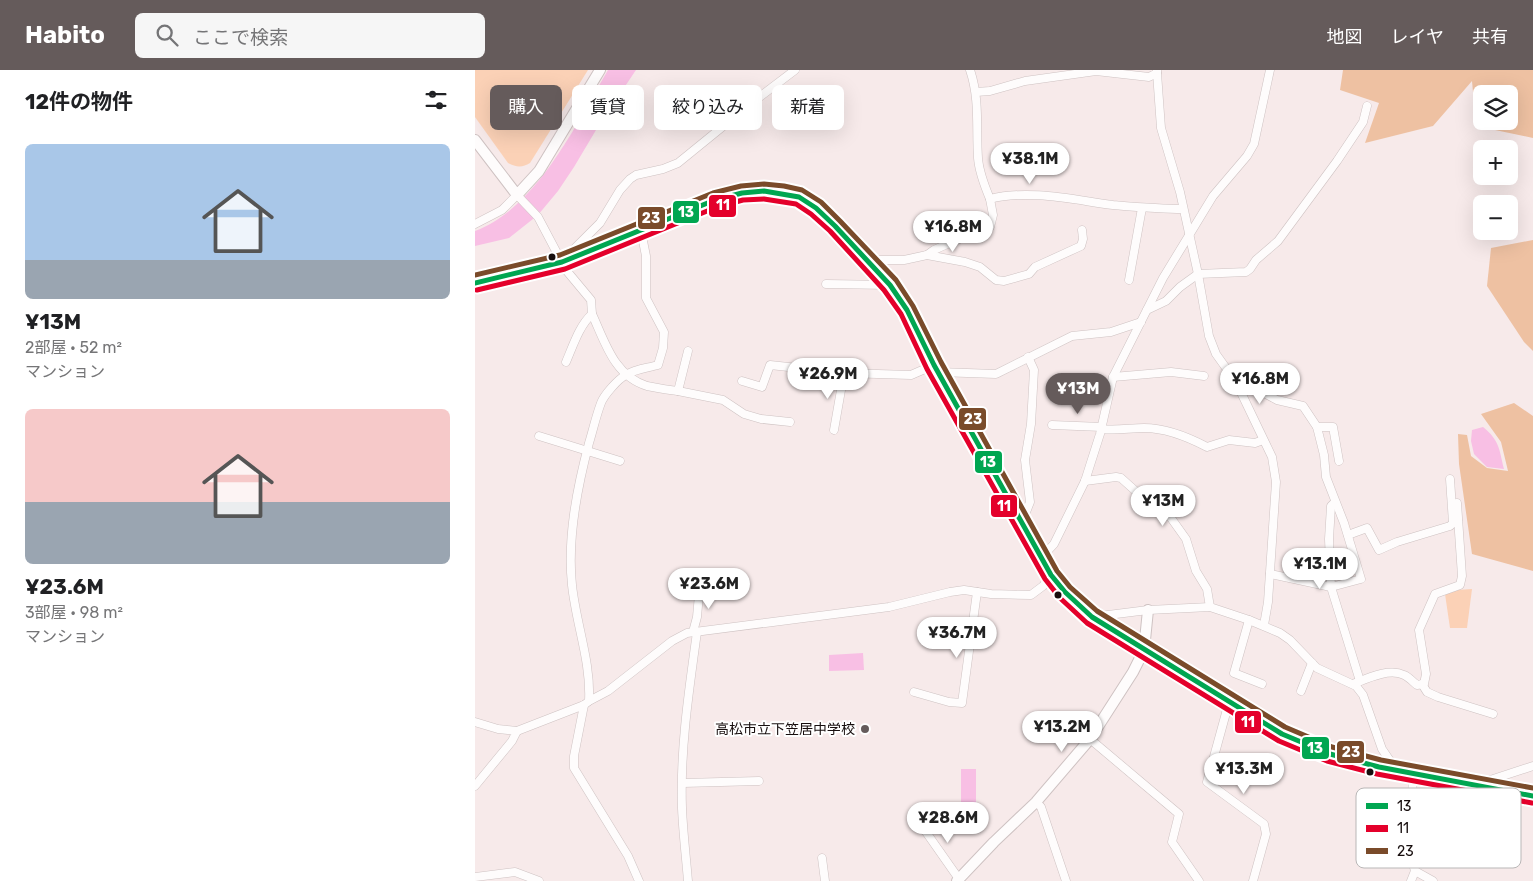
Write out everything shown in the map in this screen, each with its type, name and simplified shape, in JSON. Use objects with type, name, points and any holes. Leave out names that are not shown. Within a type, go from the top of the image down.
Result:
[{"type":"main road","points":[[475,283],[504,278],[562,262],[715,200],[763,191],[782,193],[799,198],[816,208],[890,285],[907,310],[936,368],[1051,575],[1065,592],[1092,617],[1282,734],[1330,754],[1397,771],[1490,788]]},
{"type":"street","points":[[475,224],[502,210],[519,197],[539,170],[600,70]]},
{"type":"street","points":[[562,262],[600,224],[620,190],[630,179],[636,175],[663,169],[678,163],[795,70]]},
{"type":"street","points":[[927,255],[954,241],[990,227],[993,215],[978,159],[976,92],[970,70]]},
{"type":"street","points":[[1041,558],[1054,544],[1085,481],[1102,428],[1113,377],[1163,278],[1213,196],[1247,156],[1254,144],[1270,70]]},
{"type":"street","points":[[976,92],[990,91],[1025,81],[1095,71],[1149,77],[1157,72],[1161,128],[1180,192],[1209,336],[1216,354],[1237,382],[1274,462],[1276,482],[1270,574],[1264,625]]},
{"type":"street","points":[[1147,310],[1166,301],[1180,287],[1198,274],[1245,272],[1250,268],[1278,240],[1337,161],[1363,122],[1367,106]]},
{"type":"street","points":[[475,140],[519,197],[538,217],[566,270],[591,300],[591,314],[609,352],[625,375],[645,385],[723,400],[744,414],[761,419],[790,422]]},
{"type":"street","points":[[990,199],[1003,196],[1055,196],[1142,208],[1183,210]]},
{"type":"street","points":[[1129,280],[1142,208]]},
{"type":"street","points":[[868,260],[904,260],[927,255],[965,262],[980,267],[997,280],[1004,282],[1029,274],[1035,267],[1081,246],[1083,239],[1082,230]]},
{"type":"street","points":[[639,881],[628,856],[574,768],[574,756],[590,684],[572,583],[572,544],[575,509],[587,450],[601,402],[625,375],[658,365],[664,341],[664,332],[646,298],[646,256],[641,231]]},
{"type":"street","points":[[827,284],[890,285]]},
{"type":"street","points":[[566,362],[580,330],[591,314]]},
{"type":"street","points":[[742,381],[762,387],[770,365],[844,374],[911,376],[936,368],[996,374],[1072,336],[1111,332],[1141,322]]},
{"type":"street","points":[[678,392],[688,351]]},
{"type":"street","points":[[1019,519],[1026,512],[1030,502],[1025,460],[1031,424],[1034,370],[1028,357]]},
{"type":"street","points":[[1113,377],[1171,372],[1204,376]]},
{"type":"street","points":[[834,430],[844,374]]},
{"type":"street","points":[[1237,382],[1249,385],[1277,400],[1303,406],[1317,427],[1324,455],[1326,476],[1348,535],[1361,579],[1331,587],[1270,574]]},
{"type":"street","points":[[1052,425],[1102,428],[1112,431],[1145,428],[1192,438],[1207,447],[1229,440],[1255,443],[1263,440]]},
{"type":"street","points":[[1317,427],[1333,427],[1339,460]]},
{"type":"street","points":[[539,436],[620,461]]},
{"type":"street","points":[[1085,481],[1121,478],[1139,495],[1171,518],[1186,539],[1196,571],[1207,589],[1210,607]]},
{"type":"street","points":[[1422,684],[1424,684],[1426,674],[1419,630],[1435,594],[1460,585],[1462,576],[1450,479]]},
{"type":"street","points":[[1335,502],[1331,506],[1329,539],[1331,587],[1356,682],[1363,695],[1383,749],[1397,771]]},
{"type":"street","points":[[1348,535],[1367,528],[1379,550],[1397,542],[1451,526],[1455,522],[1457,502]]},
{"type":"street","points":[[475,722],[497,729],[517,731],[587,703],[608,691],[672,641],[687,633],[889,607],[964,590],[1031,596],[1043,586],[1051,575]]},
{"type":"street","points":[[688,881],[682,808],[684,736],[700,583]]},
{"type":"street","points":[[915,692],[949,702],[962,703],[977,592]]},
{"type":"street","points":[[1092,617],[1148,610],[1210,607],[1264,625],[1280,633],[1290,640],[1312,663],[1326,673],[1356,682],[1384,673],[1403,674],[1417,685],[1422,684]]},
{"type":"street","points":[[919,822],[958,880],[1036,802],[1090,739],[1133,672],[1144,650],[1148,610]]},
{"type":"street","points":[[1249,620],[1234,673],[1262,684]]},
{"type":"street","points":[[1301,691],[1312,663]]},
{"type":"street","points":[[1422,684],[1427,692],[1438,697],[1493,714]]},
{"type":"street","points":[[1229,702],[1207,782],[1264,824],[1266,834],[1253,881]]},
{"type":"street","points":[[475,786],[512,741],[517,731]]},
{"type":"street","points":[[1090,739],[1179,814],[1172,842],[1199,881]]},
{"type":"street","points":[[1474,785],[1533,766]]},
{"type":"street","points":[[1413,774],[1413,788]]},
{"type":"street","points":[[683,783],[759,781]]},
{"type":"street","points":[[1036,802],[1041,806],[1066,881]]},
{"type":"street","points":[[822,858],[825,881]]},
{"type":"street","points":[[1411,881],[1414,868]]},
{"type":"street","points":[[1415,871],[1433,881]]},
{"type":"street","points":[[475,877],[515,872],[539,881]]},
{"type":"shaded area","points":[[475,70],[588,70],[579,85],[572,85],[572,96],[562,112],[562,85],[490,85],[490,130],[551,130],[530,163],[524,166],[508,163],[475,117]]},
{"type":"shaded area","points":[[608,70],[636,70],[626,85],[599,85]]},
{"type":"shaded area","points":[[1343,70],[1533,70],[1533,138],[1495,130],[1518,130],[1518,85],[1473,85],[1473,92],[1472,81],[1433,126],[1365,143],[1379,103],[1340,90]]},
{"type":"shaded area","points":[[573,130],[596,130],[558,191],[538,215],[509,238],[475,246],[475,231],[497,220],[517,204],[536,184]]},
{"type":"shaded area","points":[[1533,240],[1533,351],[1524,342],[1487,286],[1491,248]]},
{"type":"shaded area","points":[[1514,403],[1533,416],[1533,571],[1472,554],[1459,464],[1458,434],[1467,435],[1471,456],[1487,468],[1508,471],[1501,442],[1481,414]]},
{"type":"shaded area","points":[[1483,427],[1496,441],[1504,469],[1487,467],[1474,454],[1471,441],[1472,430]]},
{"type":"shaded area","points":[[1472,589],[1467,628],[1450,628],[1445,594],[1457,590]]},
{"type":"shaded area","points":[[863,653],[864,670],[829,671],[829,655]]},
{"type":"shaded area","points":[[961,769],[976,769],[976,805],[961,805]]},
{"type":"transit line","name":"23","points":[[475,275],[560,255],[713,193],[741,186],[764,184],[802,190],[821,202],[896,280],[913,306],[941,362],[1057,571],[1070,587],[1097,611],[1285,727],[1332,747],[1381,760],[1533,788]]},
{"type":"transit line","name":"13","points":[[475,283],[562,262],[715,200],[742,193],[764,191],[799,197],[816,208],[835,226],[890,285],[907,310],[934,365],[1051,575],[1065,592],[1092,617],[1282,734],[1330,754],[1379,767],[1491,788]]},
{"type":"transit line","name":"11","points":[[477,290],[565,269],[717,207],[743,200],[764,199],[796,204],[830,231],[884,290],[901,314],[927,369],[1045,579],[1060,598],[1087,623],[1279,741],[1327,761],[1377,774],[1452,788]]},
{"type":"transit line","name":"13","points":[[1521,794],[1533,796]]},
{"type":"transit line","name":"11","points":[[1521,801],[1532,803]]},
{"type":"place","name":"高松市立下笠居中学校","points":[[865,729]]}]
